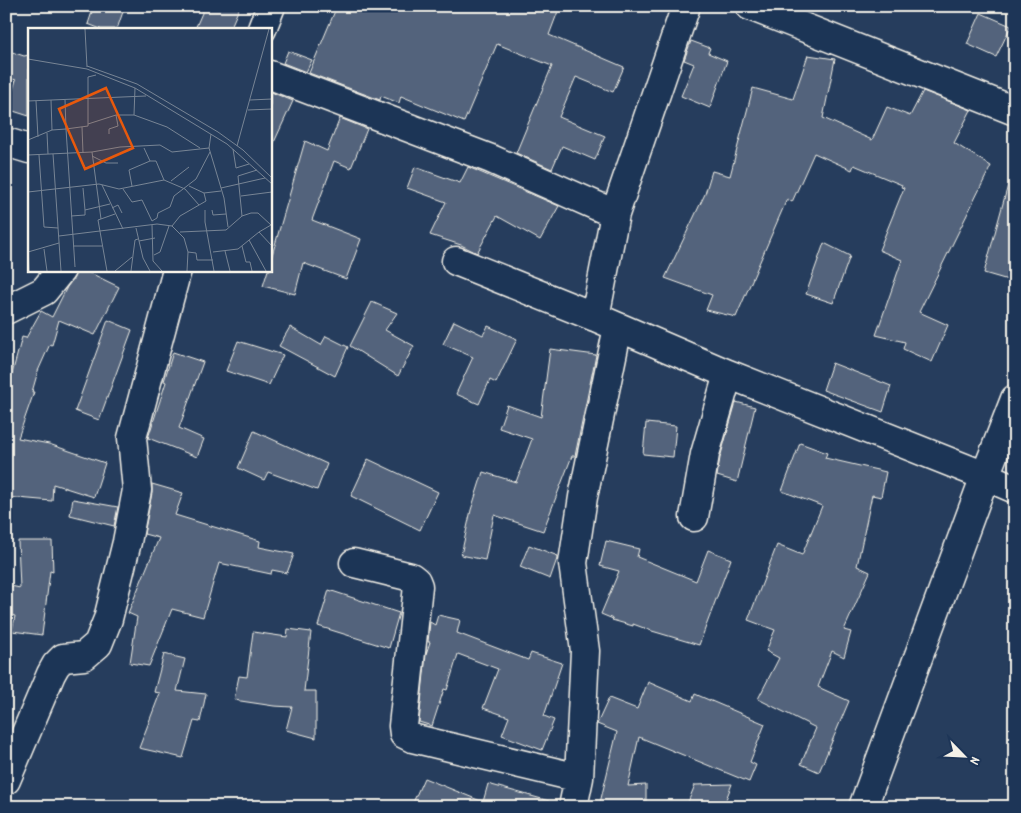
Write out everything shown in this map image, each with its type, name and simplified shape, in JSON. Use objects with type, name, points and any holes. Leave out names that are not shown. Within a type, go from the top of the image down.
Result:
[{"type":"street","points":[[262,28],[272,6]]},
{"type":"street","points":[[572,807],[579,778],[585,651],[573,563],[606,322],[615,214],[686,6]]},
{"type":"street","points":[[750,6],[1015,111]]},
{"type":"street","points":[[271,75],[491,160],[615,214]]},
{"type":"street","points":[[6,142],[28,149]]},
{"type":"street","points":[[456,261],[728,374],[1015,489]]},
{"type":"street","points":[[6,310],[44,291],[60,271]]},
{"type":"street","points":[[6,780],[56,664],[63,658],[84,656],[98,644],[108,619],[127,542],[137,490],[132,438],[177,271]]},
{"type":"street","points":[[694,517],[705,454],[728,374]]},
{"type":"street","points":[[863,807],[1015,399]]},
{"type":"street","points":[[354,563],[411,577],[418,586],[403,726],[404,734],[412,738],[579,778]]},
{"type":"building","points":[[94,6],[125,6],[117,28],[98,28],[88,24]]},
{"type":"building","points":[[205,6],[240,6],[230,28],[195,28]]},
{"type":"building","points":[[337,6],[560,6],[549,35],[624,67],[613,92],[576,77],[559,117],[605,136],[595,160],[562,146],[552,169],[516,153],[552,66],[497,44],[464,122],[401,96],[399,103],[381,96],[380,100],[309,73]]},
{"type":"building","points":[[981,13],[1011,26],[996,57],[967,44]]},
{"type":"building","points":[[691,41],[710,48],[708,53],[727,61],[710,108],[681,96],[694,64],[684,60]]},
{"type":"building","points":[[6,50],[24,56],[28,55],[28,116],[7,109],[16,80],[6,77]]},
{"type":"building","points":[[288,51],[312,60],[306,72],[283,63]]},
{"type":"building","points":[[808,55],[835,59],[823,118],[872,140],[887,107],[910,116],[923,91],[971,110],[954,143],[991,166],[919,312],[948,325],[932,362],[903,349],[905,342],[876,335],[902,260],[879,250],[904,188],[901,187],[902,185],[854,165],[852,170],[814,153],[792,202],[787,199],[736,317],[706,310],[712,295],[665,278],[705,194],[712,171],[730,176],[753,88],[793,99]]},
{"type":"building","points":[[271,92],[293,101],[271,149]]},
{"type":"building","points":[[340,118],[367,129],[351,168],[334,161],[312,220],[361,239],[346,279],[303,263],[295,294],[263,286],[268,271],[271,271],[271,259],[305,141],[327,151]]},
{"type":"building","points":[[415,167],[460,183],[468,167],[559,206],[540,240],[497,216],[477,253],[461,245],[430,235],[446,202],[407,188]]},
{"type":"building","points":[[1008,185],[1015,186],[1015,282],[984,273]]},
{"type":"building","points":[[824,243],[850,256],[833,303],[806,294]]},
{"type":"building","points":[[76,271],[86,271],[119,287],[95,335],[59,320],[52,345],[50,344],[38,371],[32,392],[34,392],[18,438],[49,444],[105,463],[94,497],[53,484],[52,501],[6,497],[6,396],[22,337],[26,338],[41,311],[52,317]]},
{"type":"building","points":[[372,302],[397,313],[385,330],[414,346],[398,376],[350,346]]},
{"type":"building","points":[[108,320],[132,330],[99,420],[75,411]]},
{"type":"building","points":[[454,321],[483,335],[488,326],[517,339],[496,383],[490,380],[479,404],[456,394],[473,357],[443,344]]},
{"type":"building","points":[[290,327],[321,345],[326,336],[348,347],[335,376],[279,346]]},
{"type":"building","points":[[238,341],[283,355],[269,385],[226,371]]},
{"type":"building","points":[[550,349],[596,355],[575,456],[572,456],[543,531],[494,515],[485,560],[461,555],[471,510],[483,472],[516,482],[532,439],[499,428],[507,405],[541,417]]},
{"type":"building","points":[[173,352],[203,362],[179,428],[204,439],[197,457],[148,438],[166,382],[164,381]]},
{"type":"building","points":[[832,363],[891,386],[883,412],[823,390]]},
{"type":"building","points":[[736,402],[755,407],[737,482],[717,476],[720,458]]},
{"type":"building","points":[[646,423],[676,426],[673,457],[643,454]]},
{"type":"building","points":[[254,431],[327,464],[317,490],[268,472],[264,480],[238,468]]},
{"type":"building","points":[[800,443],[827,453],[825,458],[886,472],[881,497],[872,495],[857,566],[870,572],[844,630],[851,632],[844,657],[832,651],[818,687],[849,701],[819,772],[801,764],[816,728],[758,699],[779,658],[766,651],[775,630],[748,620],[777,545],[802,555],[822,506],[782,491]]},
{"type":"building","points":[[368,459],[438,492],[420,530],[351,496]]},
{"type":"building","points":[[152,484],[183,493],[175,515],[260,541],[259,547],[294,554],[287,573],[272,570],[271,574],[219,563],[203,617],[172,609],[149,666],[130,663],[137,617],[128,613],[159,538],[144,534]]},
{"type":"building","points":[[73,499],[118,507],[114,526],[70,515]]},
{"type":"building","points":[[18,541],[52,541],[53,572],[50,571],[42,635],[12,631],[15,616],[6,614],[6,585],[20,588]]},
{"type":"building","points":[[606,541],[639,549],[637,557],[696,581],[708,550],[731,559],[699,645],[633,624],[633,626],[612,620],[601,614],[619,571],[600,566]]},
{"type":"building","points":[[529,545],[558,556],[550,579],[520,567]]},
{"type":"building","points":[[329,590],[399,613],[389,648],[318,626]]},
{"type":"building","points":[[438,615],[460,620],[457,633],[528,660],[531,653],[562,663],[544,716],[554,720],[542,750],[502,735],[509,717],[483,708],[498,669],[458,654],[447,690],[444,689],[432,726],[419,722],[426,654],[430,642],[428,642],[430,622],[435,625]]},
{"type":"building","points":[[288,629],[311,632],[304,691],[316,691],[316,738],[286,730],[292,707],[234,700],[239,676],[247,677],[253,632],[287,637]]},
{"type":"building","points":[[164,654],[185,659],[177,691],[206,694],[200,722],[194,721],[183,758],[139,748],[160,693],[154,692]]},
{"type":"building","points":[[648,682],[692,701],[695,694],[765,724],[750,762],[756,765],[749,782],[639,737],[628,786],[646,785],[646,807],[599,807],[617,732],[597,724],[609,698],[637,709]]},
{"type":"building","points":[[424,778],[483,802],[488,784],[549,801],[549,807],[411,807]]},
{"type":"building","points":[[732,784],[723,807],[686,807],[695,785]]}]
